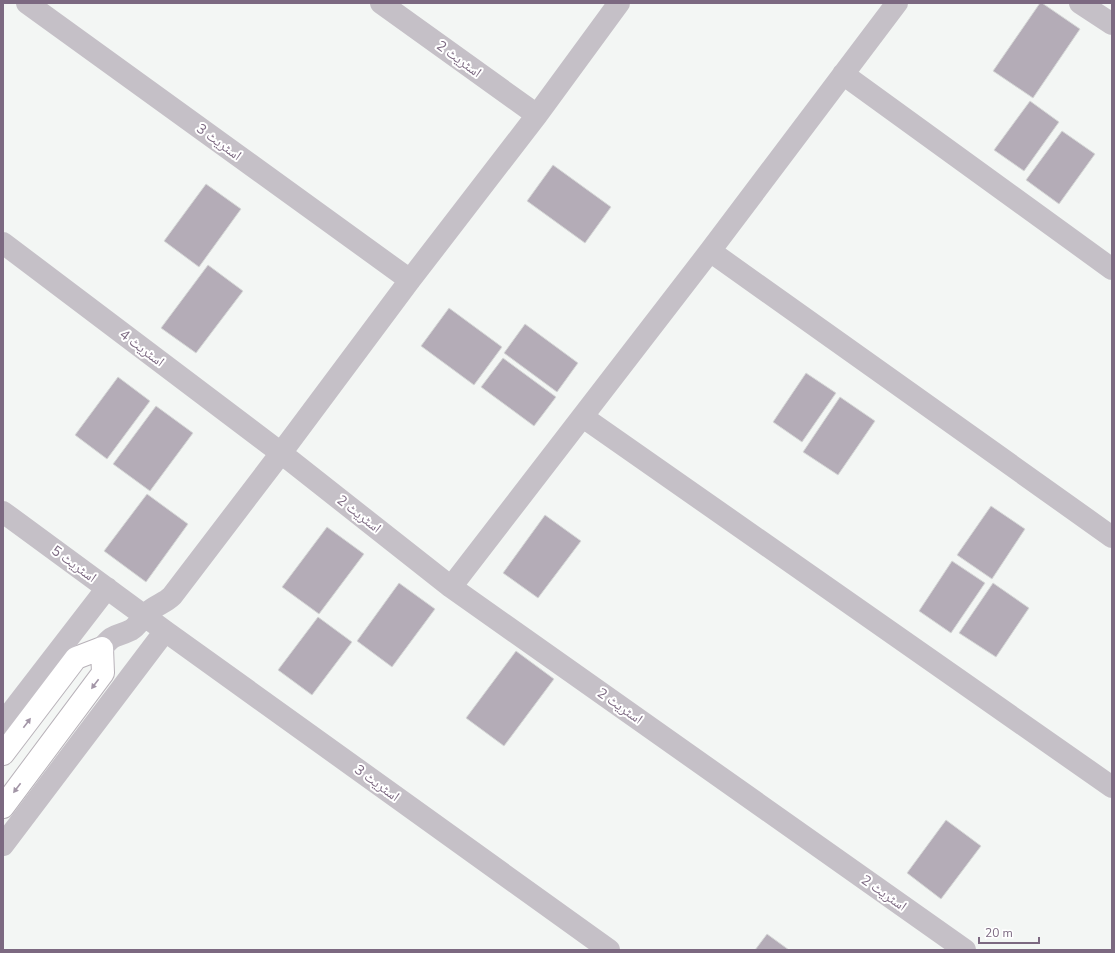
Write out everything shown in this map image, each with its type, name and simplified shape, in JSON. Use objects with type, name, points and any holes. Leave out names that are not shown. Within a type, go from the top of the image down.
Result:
[{"type":"main road","points":[[3,754],[76,658],[102,648],[103,673],[3,807]]},
{"type":"street","name":"اسٹریٹ 3","points":[[27,3],[410,280]]},
{"type":"street","name":"اسٹریٹ 2","points":[[381,3],[537,115]]},
{"type":"street","points":[[102,648],[112,637],[130,631],[148,612],[172,596],[410,280],[537,115],[619,3]]},
{"type":"street","points":[[451,587],[710,251],[897,3]]},
{"type":"street","points":[[1080,3],[1112,24]]},
{"type":"street","points":[[843,74],[1112,269]]},
{"type":"street","name":"اسٹریٹ 4","points":[[3,243],[281,453]]},
{"type":"street","points":[[710,251],[1112,537]]},
{"type":"street","points":[[582,417],[1112,787]]},
{"type":"street","name":"اسٹریٹ 2","points":[[281,453],[451,587],[965,950]]},
{"type":"street","name":"اسٹریٹ 5","points":[[3,512],[145,615]]},
{"type":"street","points":[[3,723],[107,588]]},
{"type":"street","name":"اسٹریٹ 3","points":[[145,615],[595,946]]},
{"type":"street","points":[[3,845],[165,631]]},
{"type":"building","points":[[1040,3],[1080,29],[1033,98],[993,71]]},
{"type":"building","points":[[1030,101],[1059,122],[1024,171],[994,150]]},
{"type":"building","points":[[1062,131],[1095,154],[1059,204],[1026,180]]},
{"type":"building","points":[[553,165],[611,207],[585,243],[527,201]]},
{"type":"building","points":[[206,184],[241,209],[199,267],[164,241]]},
{"type":"building","points":[[208,265],[243,291],[196,353],[161,328]]},
{"type":"building","points":[[449,308],[502,347],[474,385],[421,346]]},
{"type":"building","points":[[525,324],[578,363],[557,392],[504,353]]},
{"type":"building","points":[[503,358],[556,397],[534,426],[481,387]]},
{"type":"building","points":[[806,373],[836,393],[802,442],[773,422]]},
{"type":"building","points":[[118,377],[150,401],[107,459],[75,435]]},
{"type":"building","points":[[840,397],[875,421],[838,475],[803,452]]},
{"type":"building","points":[[156,406],[193,433],[150,491],[113,464]]},
{"type":"building","points":[[147,494],[188,524],[146,582],[104,551]]},
{"type":"building","points":[[991,506],[1025,529],[992,579],[957,555]]},
{"type":"building","points":[[545,515],[581,541],[538,598],[503,573]]},
{"type":"building","points":[[327,527],[364,554],[319,614],[282,587]]},
{"type":"building","points":[[952,561],[985,583],[951,633],[919,611]]},
{"type":"building","points":[[399,583],[435,609],[392,667],[357,641]]},
{"type":"building","points":[[993,583],[1029,608],[996,657],[959,633]]},
{"type":"building","points":[[318,617],[352,642],[312,695],[278,670]]},
{"type":"building","points":[[516,651],[554,679],[504,746],[466,718]]},
{"type":"building","points":[[946,820],[981,846],[941,899],[907,873]]},
{"type":"building","points":[[767,934],[789,950],[755,950]]}]
